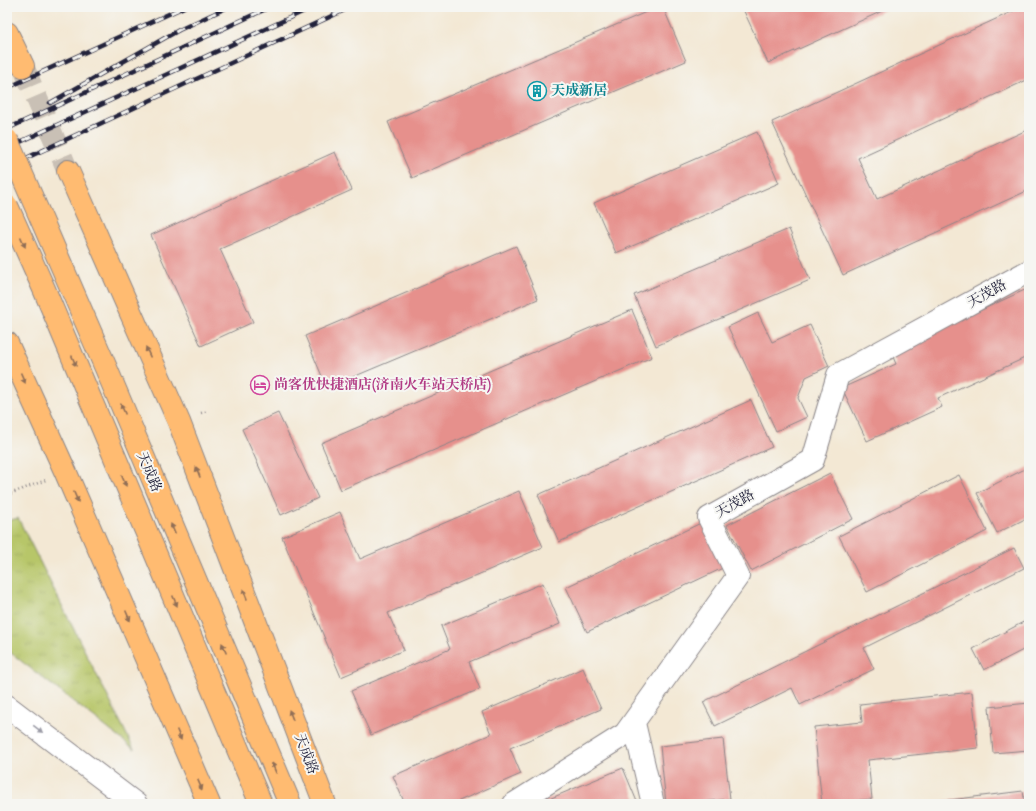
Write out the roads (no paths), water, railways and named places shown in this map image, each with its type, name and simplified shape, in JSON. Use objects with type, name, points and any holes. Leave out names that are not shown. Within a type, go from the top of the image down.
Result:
[{"type":"main road","points":[[7,33],[23,66]]},
{"type":"main road","name":"天成路","points":[[7,140],[106,368],[290,804]]},
{"type":"main road","name":"天成路","points":[[68,171],[179,422],[325,804]]},
{"type":"main road","name":"天成路","points":[[7,206],[50,304],[261,804]]},
{"type":"main road","points":[[7,342],[66,473],[208,804]]},
{"type":"street","name":"天茂路","points":[[514,804],[625,734],[634,723],[738,576],[709,518],[814,460],[838,375],[1029,270]]},
{"type":"street","points":[[7,706],[136,804]]},
{"type":"street","points":[[634,723],[653,804]]},
{"type":"tunnel","points":[[23,66],[68,171]]},
{"type":"railway","points":[[7,88],[184,7]]},
{"type":"railway","points":[[50,103],[179,30],[228,7]]},
{"type":"railway","points":[[7,129],[270,7]]},
{"type":"railway","points":[[7,148],[313,7]]},
{"type":"railway","points":[[7,167],[351,7]]},
{"type":"place","name":"天成新居","points":[[537,91]]},
{"type":"place","name":"尚客优快捷酒店(济南火车站天桥店)","points":[[260,385]]}]
